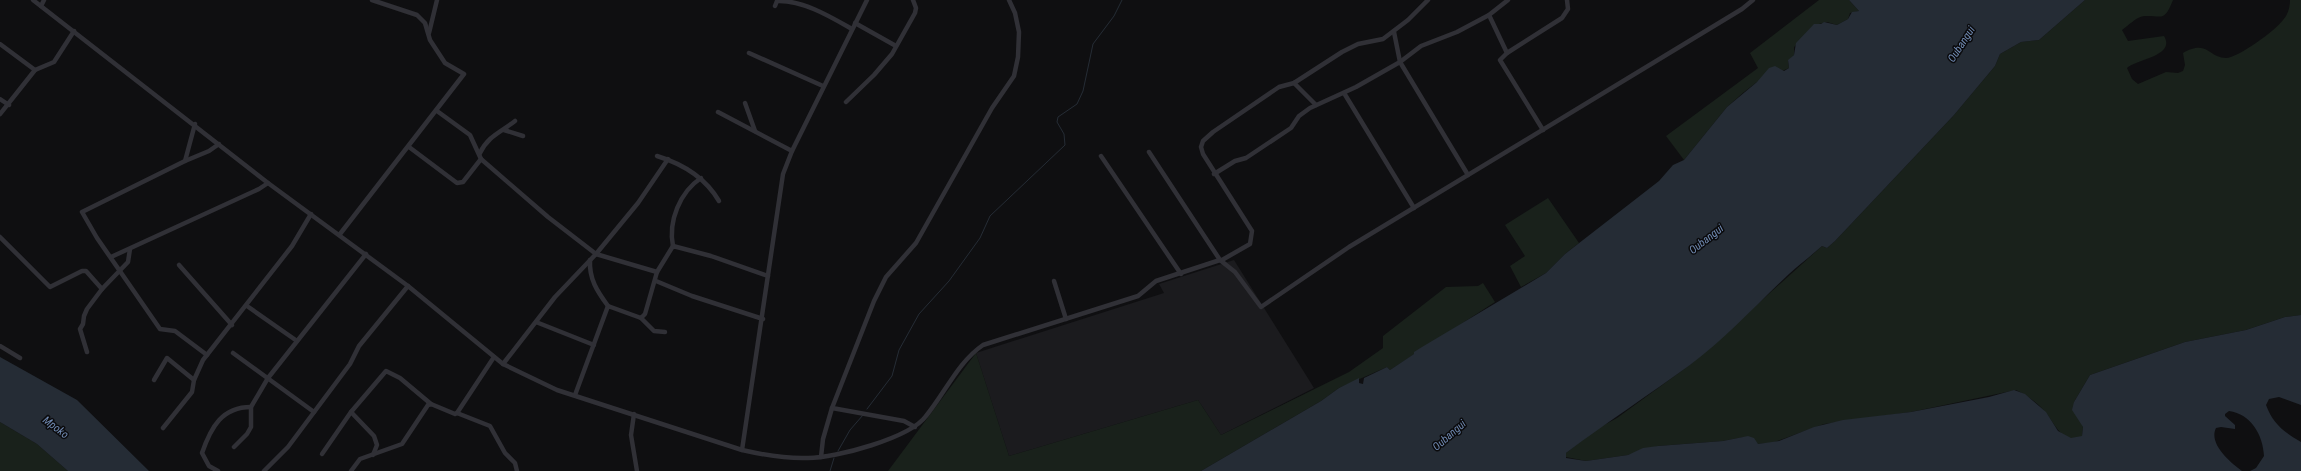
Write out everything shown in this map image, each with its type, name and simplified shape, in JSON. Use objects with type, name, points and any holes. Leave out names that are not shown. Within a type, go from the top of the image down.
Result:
[{"type":"street","points":[[33,0],[195,124],[218,144],[408,286],[503,364],[541,384],[575,396],[742,450],[784,458],[821,457],[860,448],[902,434],[915,427],[926,417],[968,358],[977,349],[1009,336],[1098,310],[1138,296],[1156,281],[1221,260],[1250,244],[1252,231],[1214,174],[1201,148],[1203,141],[1213,132],[1279,87],[1294,83],[1342,52],[1358,44],[1383,38],[1394,32],[1428,0]]},
{"type":"street","points":[[41,6],[44,0]]},
{"type":"street","points":[[340,234],[437,111],[464,74],[445,63],[428,37],[425,23],[413,12],[372,0]]},
{"type":"street","points":[[428,37],[437,0]]},
{"type":"street","points":[[775,6],[777,1],[784,0],[806,6],[852,29]]},
{"type":"street","points":[[742,450],[763,319],[783,174],[792,151],[823,86],[867,0]]},
{"type":"street","points":[[846,102],[874,75],[896,46],[915,14],[916,8],[913,0]]},
{"type":"street","points":[[821,457],[823,439],[832,408],[861,329],[886,277],[916,243],[992,108],[1014,76],[1018,57],[1019,32],[1015,14],[1009,0]]},
{"type":"street","points":[[1214,174],[1235,161],[1246,158],[1291,128],[1299,116],[1316,105],[1344,93],[1400,62],[1421,46],[1457,32],[1489,15],[1508,0]]},
{"type":"street","points":[[1543,130],[1500,60],[1501,57],[1562,18],[1568,9],[1567,0]]},
{"type":"street","points":[[1149,152],[1221,260],[1235,272],[1261,306],[1349,247],[1742,9],[1753,0]]},
{"type":"street","points":[[1489,15],[1507,53]]},
{"type":"street","points":[[855,23],[896,46]]},
{"type":"street","points":[[0,114],[35,70],[54,62],[74,31]]},
{"type":"street","points":[[1394,32],[1400,62],[1468,175]]},
{"type":"street","points":[[0,44],[35,70]]},
{"type":"street","points":[[749,54],[823,86]]},
{"type":"street","points":[[1294,83],[1316,105]]},
{"type":"street","points":[[1344,93],[1414,208]]},
{"type":"street","points":[[0,98],[9,104]]},
{"type":"street","points":[[745,103],[755,131]]},
{"type":"street","points":[[437,111],[470,135],[480,153],[481,159],[548,217],[596,254],[658,272]]},
{"type":"street","points":[[718,112],[755,131],[773,143],[792,151]]},
{"type":"street","points":[[480,153],[484,145],[493,135],[504,130],[515,121]]},
{"type":"street","points":[[185,161],[195,124]]},
{"type":"street","points":[[504,130],[523,136]]},
{"type":"street","points":[[207,356],[175,330],[160,329],[82,214],[83,210],[209,151],[218,144]]},
{"type":"street","points":[[409,147],[457,183],[463,182],[481,159]]},
{"type":"street","points":[[657,156],[684,166],[701,178],[714,191],[719,201]]},
{"type":"street","points":[[1101,156],[1181,274]]},
{"type":"street","points":[[503,364],[536,322],[596,254],[638,203],[668,159]]},
{"type":"street","points":[[641,318],[645,314],[658,272],[673,246],[672,224],[682,196],[686,189],[701,178]]},
{"type":"street","points":[[111,257],[259,189],[268,182]]},
{"type":"street","points":[[163,428],[192,392],[194,380],[207,356],[292,246],[311,214]]},
{"type":"street","points":[[0,237],[50,287],[82,271],[86,271],[102,289]]},
{"type":"street","points":[[673,246],[711,256],[768,276]]},
{"type":"street","points":[[87,352],[80,329],[83,324],[84,316],[102,289],[121,271],[128,262],[130,249]]},
{"type":"street","points":[[234,447],[247,434],[251,427],[251,407],[268,378],[366,254]]},
{"type":"street","points":[[590,260],[589,270],[594,285],[608,306],[641,318],[654,331],[665,332]]},
{"type":"street","points":[[179,265],[232,325]]},
{"type":"street","points":[[656,281],[692,296],[763,319]]},
{"type":"street","points":[[1054,281],[1066,319]]},
{"type":"street","points":[[264,471],[288,447],[350,364],[359,346],[408,286]]},
{"type":"street","points":[[247,306],[297,342]]},
{"type":"street","points":[[575,396],[608,306]]},
{"type":"street","points":[[536,322],[594,345]]},
{"type":"street","points":[[0,346],[20,358]]},
{"type":"street","points":[[233,353],[314,412]]},
{"type":"street","points":[[457,413],[494,357]]},
{"type":"street","points":[[154,380],[167,358],[194,380]]},
{"type":"street","points":[[322,454],[351,412],[386,371],[400,378],[431,404],[490,426],[505,453],[515,463],[517,471]]},
{"type":"street","points":[[351,471],[360,459],[402,444],[425,408],[431,404]]},
{"type":"street","points":[[218,471],[209,466],[202,453],[208,435],[215,425],[229,412],[237,407],[251,407]]},
{"type":"street","points":[[832,408],[904,421],[915,427]]},
{"type":"street","points":[[351,412],[374,436],[378,445],[373,455]]},
{"type":"street","points":[[634,414],[631,435],[637,471]]},
{"type":"shaded area","points":[[1819,0],[1849,0],[1859,11],[1850,13],[1848,19],[1837,25],[1827,22],[1819,24],[1794,47],[1794,55],[1788,61],[1789,68],[1757,82],[1744,92],[1727,107],[1684,160],[1666,136],[1758,68],[1750,53]]},
{"type":"shaded area","points":[[2085,0],[2173,0],[2165,15],[2159,17],[2141,17],[2122,30],[2128,41],[2164,36],[2166,43],[2165,48],[2160,53],[2127,68],[2132,79],[2138,84],[2166,72],[2178,73],[2183,71],[2185,65],[2183,53],[2191,49],[2203,48],[2220,57],[2232,57],[2256,43],[2279,25],[2285,18],[2290,0],[2301,0],[2301,315],[2285,317],[2246,330],[2185,342],[2090,375],[2074,402],[2083,427],[2082,437],[2075,439],[2065,436],[2060,432],[2040,406],[2016,390],[1911,412],[1824,424],[1772,443],[1758,444],[1744,437],[1723,441],[1658,446],[1628,455],[1586,461],[1566,457],[1566,453],[1595,430],[1617,418],[1691,364],[1822,246],[1827,248],[1835,241],[1954,115],[1995,66],[2000,54],[2021,42],[2039,40]]},
{"type":"shaded area","points":[[1548,198],[1579,243],[1565,254],[1546,273],[1521,287],[1510,266],[1525,256],[1505,225]]},
{"type":"shaded area","points":[[1234,260],[1314,388],[1221,435],[1198,400],[1009,456],[976,353],[1164,293],[1159,284]]},
{"type":"shaded area","points":[[1483,283],[1495,302],[1390,370],[1387,367],[1339,388],[1321,401],[1201,471],[888,471],[976,353],[1009,456],[1198,400],[1221,435],[1349,372],[1383,348],[1383,336],[1446,287],[1478,286]]},
{"type":"shaded area","points":[[0,422],[37,444],[68,471],[0,471]]},
{"type":"water","name":"Oubangui","points":[[1849,0],[2085,0],[2039,40],[2021,42],[2000,54],[1995,66],[1954,115],[1835,241],[1827,248],[1822,246],[1793,270],[1703,355],[1566,453],[1566,458],[1586,461],[1628,455],[1643,448],[1723,441],[1748,436],[1754,438],[1758,444],[1779,441],[1814,427],[1843,420],[1911,412],[1989,397],[2014,390],[2025,394],[2046,412],[2058,431],[2071,438],[2082,436],[2083,427],[2072,410],[2074,402],[2090,375],[2185,342],[2246,330],[2285,317],[2301,315],[2301,405],[2279,397],[2269,399],[2266,405],[2272,417],[2280,427],[2289,435],[2301,442],[2301,471],[2250,471],[2256,468],[2264,456],[2261,441],[2254,427],[2244,416],[2229,411],[2225,414],[2225,416],[2235,425],[2235,429],[2221,427],[2216,428],[2214,434],[2215,440],[2218,447],[2227,458],[2242,471],[1201,471],[1321,401],[1339,388],[1359,378],[1359,383],[1363,384],[1364,378],[1387,367],[1390,370],[1422,347],[1546,273],[1565,254],[1659,181],[1673,165],[1684,160],[1727,107],[1757,82],[1769,68],[1775,66],[1784,71],[1789,68],[1788,60],[1794,55],[1796,43],[1814,24],[1821,24],[1824,22],[1837,25],[1848,19],[1852,12],[1859,11]]},
{"type":"water","name":"Mpoko","points":[[0,357],[77,400],[149,471],[68,471],[37,444],[0,422]]},
{"type":"waterway","points":[[867,409],[892,376],[899,350],[919,314],[949,281],[980,238],[990,216],[1065,145],[1064,134],[1057,122],[1058,117],[1077,104],[1083,91],[1093,44],[1114,16],[1122,0]]},
{"type":"waterway","points":[[838,451],[850,430],[863,415]]},
{"type":"waterway","points":[[830,471],[834,458]]}]
